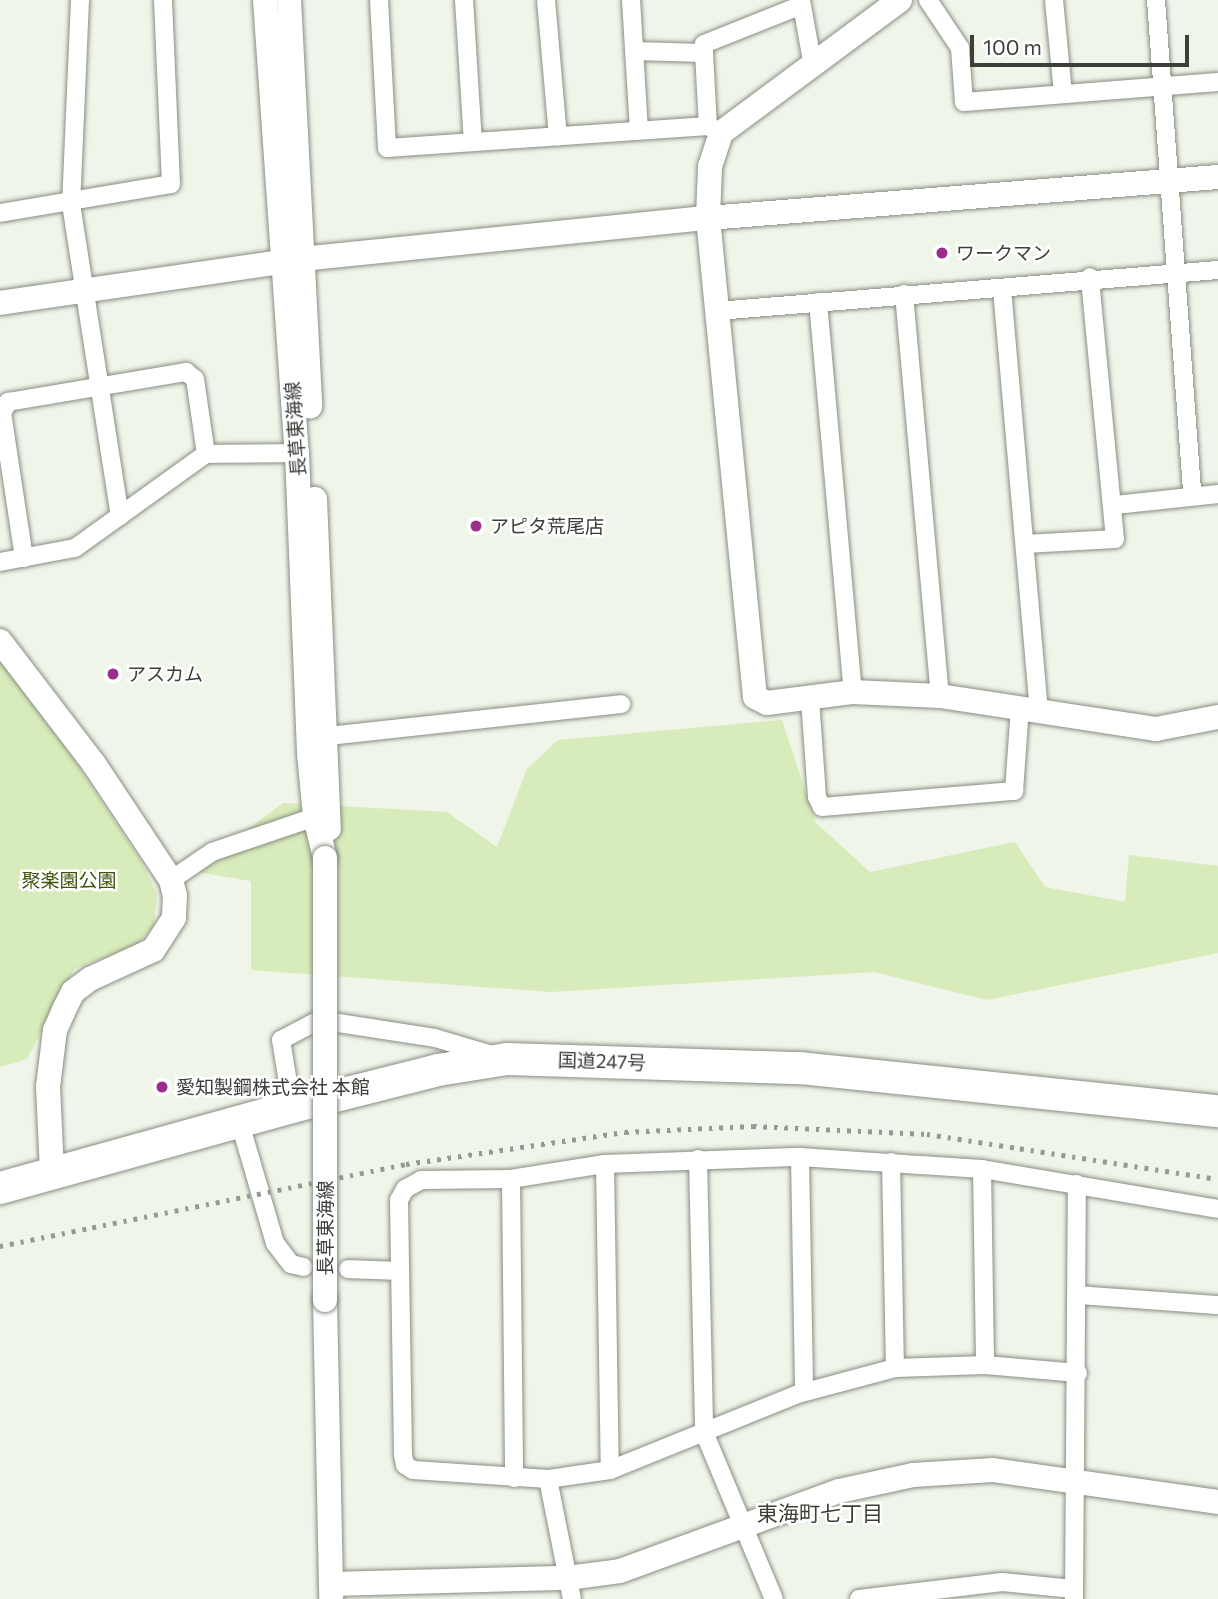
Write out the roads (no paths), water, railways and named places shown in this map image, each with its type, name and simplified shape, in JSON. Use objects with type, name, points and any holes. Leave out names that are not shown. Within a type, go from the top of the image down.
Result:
[{"type":"highway","name":"国道247号","points":[[0,1188],[239,1120],[438,1070],[507,1059],[800,1068],[1218,1111]]},
{"type":"street","points":[[80,0],[71,204],[87,291],[120,516]]},
{"type":"street","points":[[0,213],[71,204],[171,184],[163,0]]},
{"type":"street","name":"長草東海線","points":[[265,0],[292,260],[328,736],[331,815],[325,858],[325,1300],[331,1592]]},
{"type":"street","name":"長草東海線","points":[[289,0],[297,453],[315,817],[325,858]]},
{"type":"street","points":[[379,0],[387,148],[639,130],[715,130],[900,0]]},
{"type":"street","points":[[464,0],[473,142]]},
{"type":"street","points":[[546,0],[558,136]]},
{"type":"street","points":[[631,0],[639,130]]},
{"type":"street","points":[[928,0],[960,48],[964,102],[1218,82]]},
{"type":"street","points":[[1054,0],[1063,93]]},
{"type":"street","points":[[1156,0],[1179,273],[1192,496]]},
{"type":"street","points":[[812,61],[801,3],[704,44],[715,130],[710,166],[708,218],[755,697],[767,703],[852,692],[940,696],[1156,729],[1218,717]]},
{"type":"street","points":[[634,51],[704,53]]},
{"type":"street","points":[[0,303],[292,260],[708,218],[1218,177]]},
{"type":"street","points":[[717,312],[904,294],[1002,289],[1090,278],[1218,270]]},
{"type":"street","points":[[1025,544],[1115,539],[1115,505],[1090,278]]},
{"type":"street","points":[[810,699],[817,797],[822,807],[1014,791],[1030,709],[1025,544],[1002,289]]},
{"type":"street","points":[[904,294],[940,696]]},
{"type":"street","points":[[818,302],[852,692]]},
{"type":"street","points":[[24,558],[4,407],[8,402],[186,372],[195,379],[206,454]]},
{"type":"street","points":[[0,562],[75,548],[206,454],[297,453]]},
{"type":"street","points":[[1115,505],[1218,494]]},
{"type":"street","points":[[0,641],[94,764],[171,880],[174,918],[153,950],[90,979],[74,992],[60,1020],[48,1087],[52,1172]]},
{"type":"street","points":[[328,736],[621,704]]},
{"type":"street","points":[[171,880],[212,852],[315,817]]},
{"type":"street","points":[[292,1107],[281,1040],[319,1020],[435,1038],[507,1059]]},
{"type":"street","points":[[239,1120],[275,1243],[291,1264],[304,1267]]},
{"type":"street","points":[[800,1157],[804,1391]]},
{"type":"street","points":[[1078,1373],[985,1364],[895,1368],[804,1391],[610,1470],[548,1479],[413,1470],[405,1465],[399,1200],[405,1189],[421,1180],[511,1179],[605,1164],[800,1157],[982,1169],[1218,1209]]},
{"type":"street","points":[[698,1159],[704,1432],[774,1599]]},
{"type":"street","points":[[891,1162],[895,1368]]},
{"type":"street","points":[[605,1164],[610,1470]]},
{"type":"street","points":[[982,1169],[985,1364]]},
{"type":"street","points":[[511,1179],[514,1478]]},
{"type":"street","points":[[859,1599],[940,1593],[1002,1582],[1074,1594],[1078,1373],[1077,1184]]},
{"type":"street","points":[[348,1269],[400,1271]]},
{"type":"street","points":[[1078,1295],[1218,1305]]},
{"type":"street","points":[[331,1592],[570,1588],[839,1491],[913,1475],[993,1470],[1074,1478],[1218,1502]]},
{"type":"street","points":[[548,1479],[570,1588]]},
{"type":"railway","points":[[0,1246],[406,1164],[625,1132],[753,1126],[927,1134],[1218,1179]]},
{"type":"place","name":"ワークマン","points":[[942,253]]},
{"type":"place","name":"アピタ荒尾店","points":[[476,526]]},
{"type":"place","name":"アスカム","points":[[113,674]]},
{"type":"place","name":"愛知製鋼株式会社 本館","points":[[162,1087]]},
{"type":"district","name":"東海町七丁目","points":[[820,1513]]},
{"type":"park label","name":"聚楽園公園","points":[[69,880]]}]
